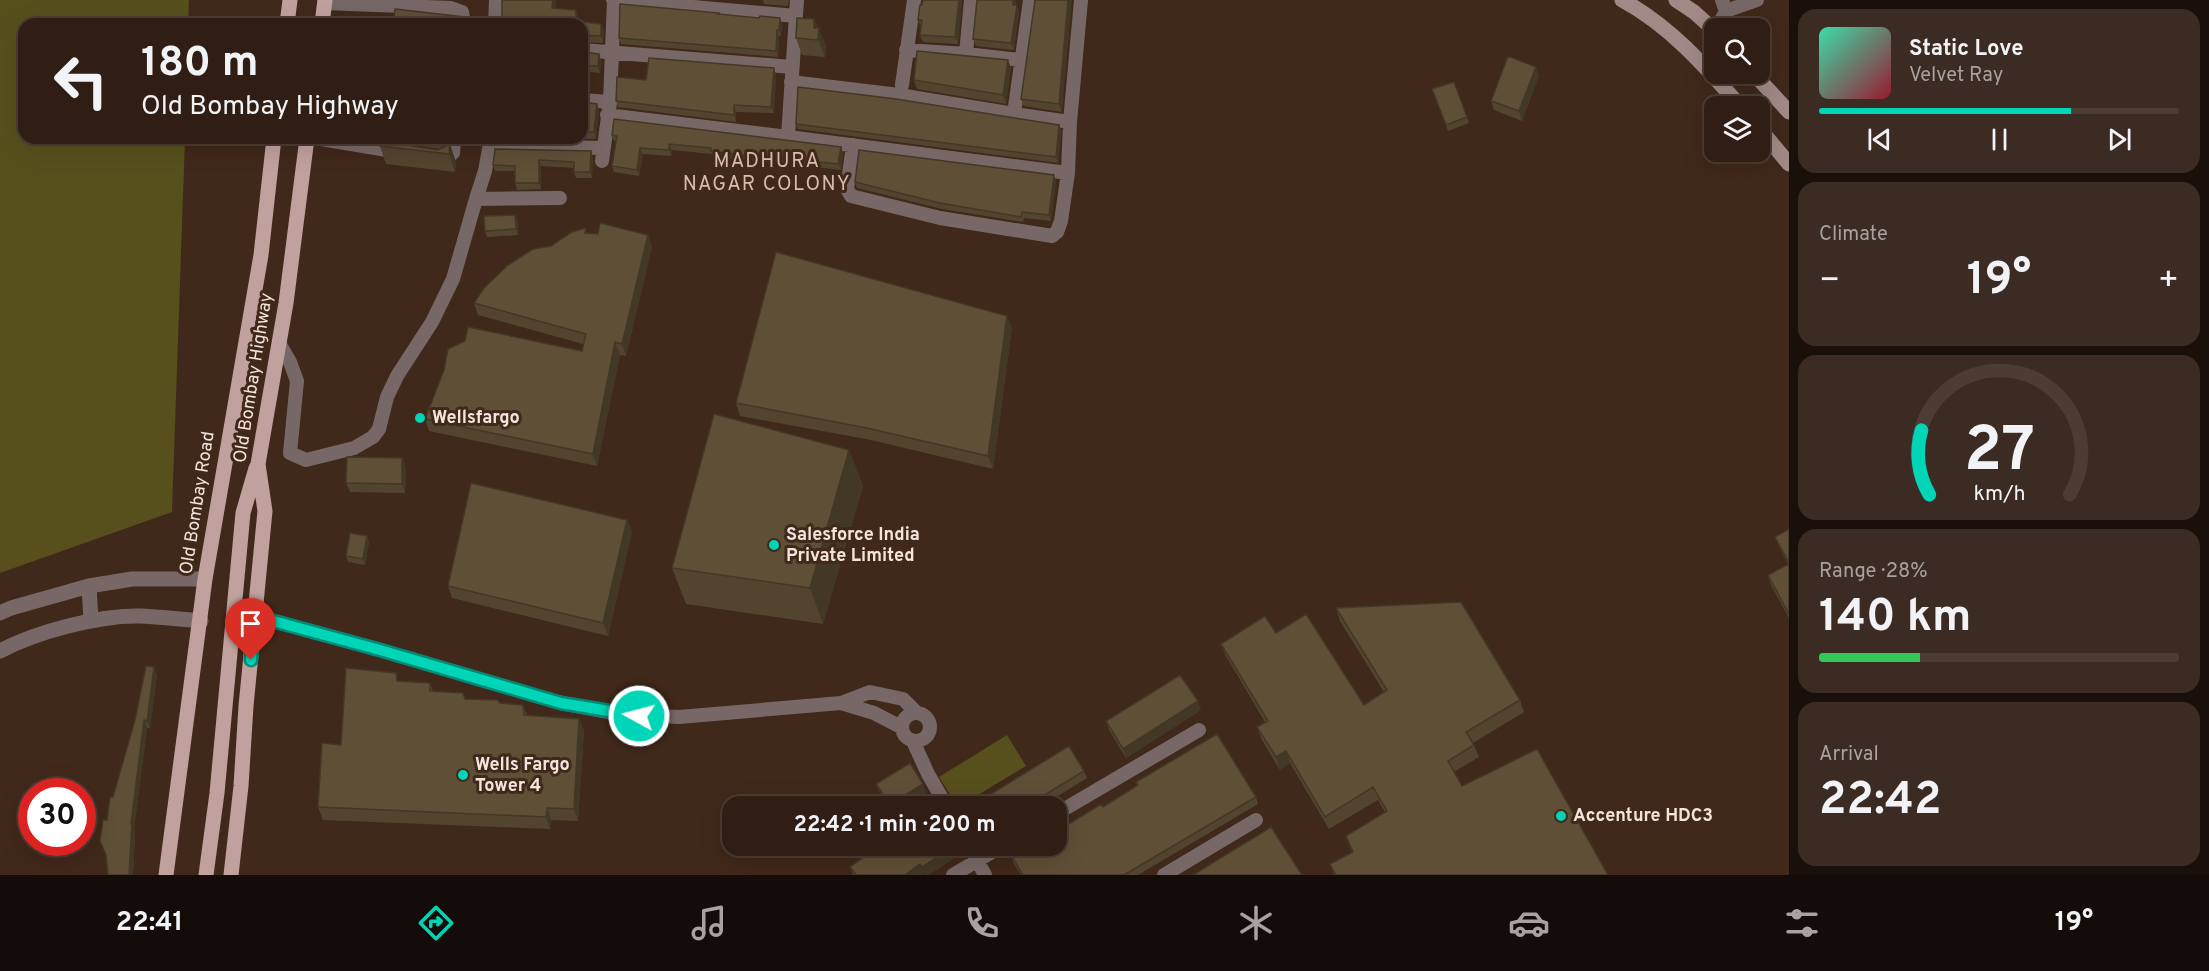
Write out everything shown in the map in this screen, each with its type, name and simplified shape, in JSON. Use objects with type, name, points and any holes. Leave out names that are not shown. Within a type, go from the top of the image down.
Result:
[{"type":"main road","points":[[288,18],[290,0]]},
{"type":"main road","points":[[1622,0],[1663,28],[1695,55],[1731,96]]},
{"type":"main road","points":[[1676,0],[1704,20]]},
{"type":"main road","points":[[323,18],[325,2]]},
{"type":"main road","points":[[1764,84],[1789,112]]},
{"type":"main road","points":[[1770,141],[1789,164]]},
{"type":"main road","name":"Old Bombay Road","points":[[166,875],[205,579],[261,255],[273,144]]},
{"type":"main road","name":"Old Bombay Highway","points":[[231,875],[265,511],[258,464],[287,294],[306,144]]},
{"type":"main road","points":[[206,875],[217,793],[243,513],[258,464]]},
{"type":"street","points":[[495,18],[496,0]]},
{"type":"street","points":[[507,144],[603,155],[609,108],[614,0],[666,2],[796,16]]},
{"type":"street","points":[[788,137],[797,0]]},
{"type":"street","points":[[902,84],[914,0]]},
{"type":"street","points":[[966,54],[971,0]]},
{"type":"street","points":[[1014,114],[1030,0]]},
{"type":"street","points":[[853,145],[847,189],[851,196],[940,218],[1052,236],[1057,232],[1061,221],[1068,173],[1070,122],[1082,0]]},
{"type":"street","points":[[1724,6],[1757,0]]},
{"type":"street","points":[[325,2],[451,8],[462,12],[463,18]]},
{"type":"street","points":[[906,50],[1020,60]]},
{"type":"street","points":[[588,51],[792,67]]},
{"type":"street","points":[[792,81],[1070,122]]},
{"type":"street","points":[[588,102],[609,108],[788,137],[1068,173]]},
{"type":"street","points":[[352,144],[445,159],[453,153],[454,144]]},
{"type":"street","points":[[279,343],[290,362],[297,381],[290,453],[306,460],[354,448],[373,437],[379,429],[387,397],[397,376],[432,322],[453,279],[485,171],[490,144]]},
{"type":"street","points":[[476,199],[560,198]]},
{"type":"street","points":[[0,613],[89,586],[132,579],[205,579]]},
{"type":"street","points":[[89,586],[91,621]]},
{"type":"street","points":[[0,651],[22,639],[91,621],[138,616],[201,621]]},
{"type":"street","points":[[255,616],[561,703],[619,714],[679,717],[841,703],[865,692],[876,692],[903,699],[926,717],[930,729],[922,740],[913,741],[904,736],[901,727],[874,713],[841,703]]},
{"type":"street","points":[[901,727],[908,715],[917,712]]},
{"type":"street","points":[[1067,808],[1199,730]]},
{"type":"street","points":[[913,741],[941,796]]},
{"type":"street","points":[[1164,875],[1256,820]]},
{"type":"street","points":[[975,856],[986,875]]},
{"type":"street","points":[[953,875],[984,856]]},
{"type":"shaded area","points":[[0,0],[189,0],[188,18],[18,18],[18,144],[185,144],[172,512],[0,573]]},
{"type":"shaded area","points":[[1007,735],[1026,766],[976,796],[951,796],[939,777]]},
{"type":"building","points":[[502,0],[553,0],[552,8],[576,10],[576,18],[502,18]]},
{"type":"building","points":[[923,0],[959,0],[955,37],[920,35],[922,20],[918,20]]},
{"type":"building","points":[[977,0],[1013,0],[1013,5],[1017,5],[1011,43],[973,39]]},
{"type":"building","points":[[1035,0],[1068,0],[1059,104],[1021,99]]},
{"type":"building","points":[[620,4],[759,18],[760,16],[780,18],[776,51],[619,38]]},
{"type":"building","points":[[395,9],[464,17],[464,18],[394,18]]},
{"type":"building","points":[[797,18],[814,19],[814,28],[819,28],[818,40],[796,38]]},
{"type":"building","points":[[588,22],[601,24],[601,36],[588,35]]},
{"type":"building","points":[[917,51],[1008,60],[1003,95],[914,80]]},
{"type":"building","points":[[588,53],[599,54],[598,66],[588,65]]},
{"type":"building","points":[[1508,56],[1536,67],[1519,111],[1491,101]]},
{"type":"building","points":[[649,58],[774,68],[771,107],[734,105],[734,115],[616,101],[617,77],[646,80]]},
{"type":"building","points":[[1454,82],[1467,117],[1446,125],[1432,89]]},
{"type":"building","points":[[798,87],[896,99],[1059,125],[1056,157],[796,124]]},
{"type":"building","points":[[588,103],[597,104],[594,132],[588,132]]},
{"type":"building","points":[[614,119],[841,147],[838,164],[757,155],[757,157],[711,151],[711,148],[669,144],[669,150],[640,148],[637,170],[612,166],[617,136],[612,135]]},
{"type":"building","points":[[380,144],[399,144],[438,150],[450,144],[449,154],[380,146]]},
{"type":"building","points":[[495,149],[591,151],[590,172],[574,172],[574,162],[539,160],[539,183],[515,183],[515,166],[493,165]]},
{"type":"building","points":[[859,150],[1054,175],[1049,215],[1022,212],[1021,217],[940,203],[855,182]]},
{"type":"building","points":[[515,215],[516,229],[485,231],[484,216]]},
{"type":"building","points":[[600,223],[648,235],[622,344],[615,342],[593,454],[425,419],[444,370],[448,349],[465,341],[468,327],[582,351],[586,334],[474,303],[484,288],[508,265],[533,249],[551,246],[572,232],[586,228],[585,233],[598,234]]},
{"type":"building","points":[[776,252],[1007,316],[988,456],[867,428],[736,403]]},
{"type":"building","name":"Salesforce India Private Limited","points":[[714,414],[849,450],[810,588],[672,568]]},
{"type":"building","points":[[347,457],[402,458],[402,484],[346,483]]},
{"type":"building","points":[[471,483],[627,520],[603,623],[448,586]]},
{"type":"building","points":[[1789,529],[1789,563],[1775,537]]},
{"type":"building","points":[[350,533],[367,536],[363,559],[346,556]]},
{"type":"building","points":[[1789,564],[1789,614],[1768,575]]},
{"type":"building","points":[[1461,602],[1520,700],[1466,732],[1474,745],[1448,761],[1462,786],[1537,749],[1608,875],[1336,875],[1330,864],[1353,852],[1346,836],[1387,811],[1373,787],[1325,817],[1286,751],[1276,757],[1257,727],[1268,721],[1221,644],[1265,616],[1276,633],[1306,614],[1364,705],[1387,690],[1336,608]]},
{"type":"building","points":[[146,666],[154,667],[147,721],[144,720],[131,824],[129,875],[108,875],[106,855],[100,841],[103,820],[107,820],[110,797],[113,797],[135,720]]},
{"type":"building","name":"Wells Fargo Tower 4","points":[[346,668],[396,673],[397,681],[430,683],[430,691],[463,693],[465,699],[498,700],[500,703],[523,705],[524,715],[579,719],[574,809],[547,808],[546,817],[318,807],[322,743],[341,745]]},
{"type":"building","points":[[1180,675],[1198,701],[1123,749],[1106,721]]},
{"type":"building","points":[[1217,734],[1256,797],[1124,875],[1023,875],[1012,856],[1067,856],[1067,821],[1069,824],[1101,804],[1103,807],[1138,785],[1136,782]]},
{"type":"building","points":[[1069,746],[1084,771],[1043,796],[988,796]]},
{"type":"building","points":[[910,763],[923,784],[904,796],[884,796],[876,784]]},
{"type":"building","points":[[1271,827],[1302,875],[1193,875]]},
{"type":"building","points":[[865,856],[939,856],[922,867],[920,864],[905,875],[856,875],[850,867]]},
{"type":"place","name":"Wellsfargo","points":[[420,418]]},
{"type":"place","name":"Salesforce India Private Limited","points":[[774,545]]},
{"type":"place","name":"Wells Fargo Tower 4","points":[[463,775]]},
{"type":"place","name":"Accenture HDC3","points":[[1561,816]]},
{"type":"district","name":"MADHURA NAGAR COLONY","points":[[767,174]]},
{"type":"route","points":[[251,660],[255,616],[561,703],[639,716]]}]
